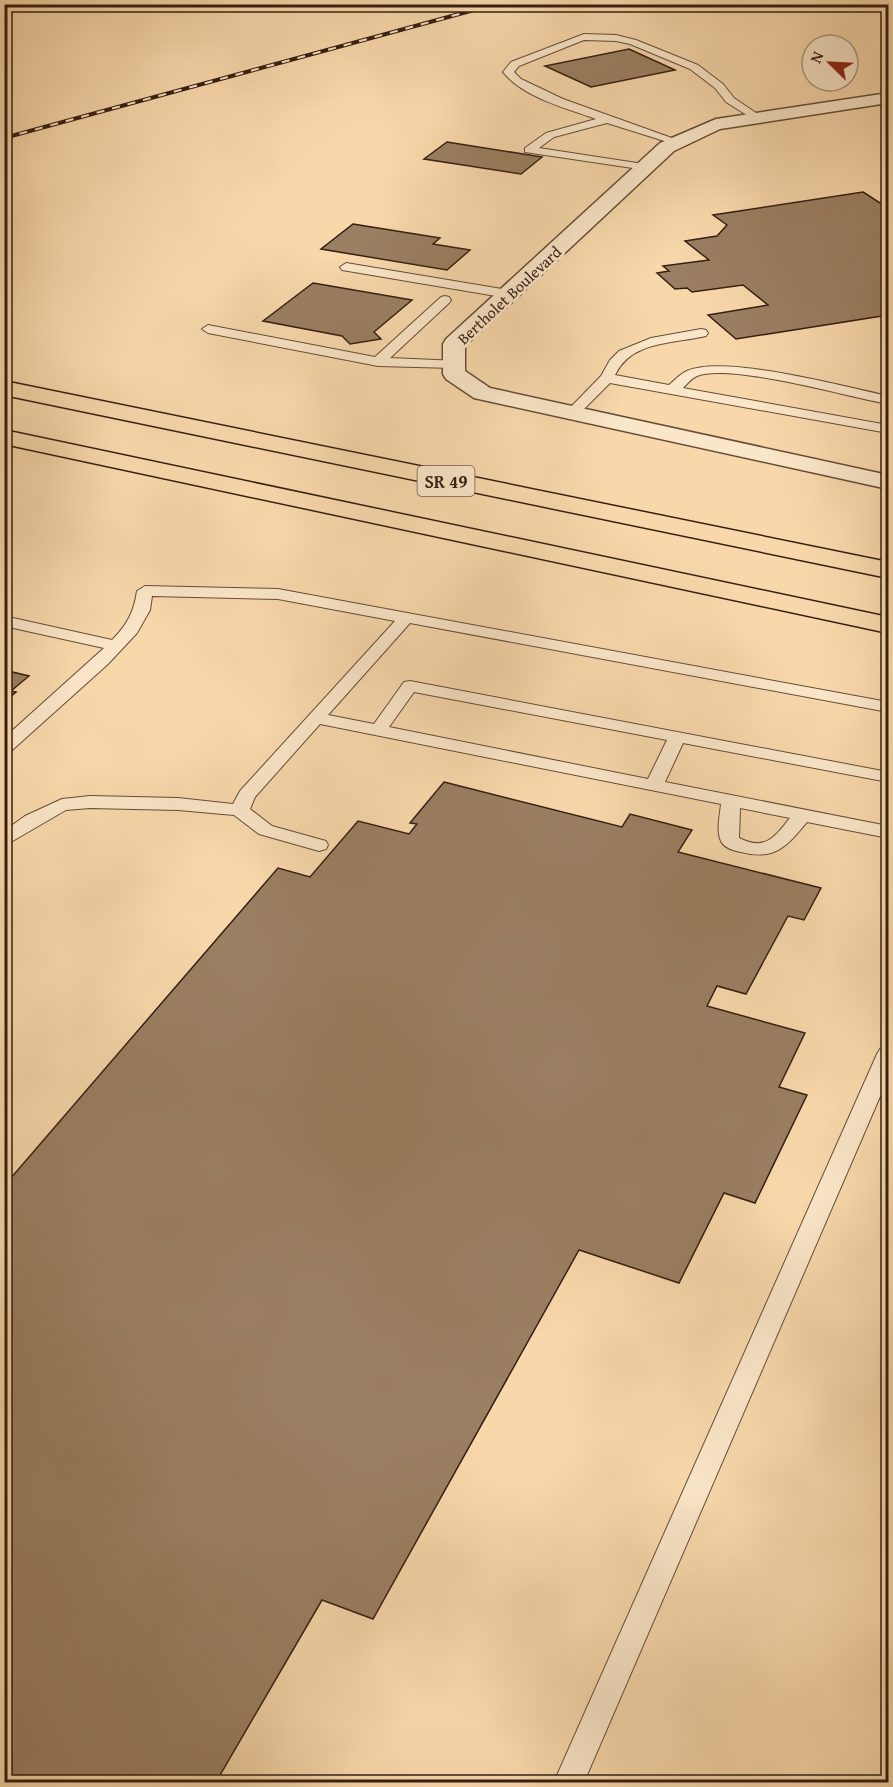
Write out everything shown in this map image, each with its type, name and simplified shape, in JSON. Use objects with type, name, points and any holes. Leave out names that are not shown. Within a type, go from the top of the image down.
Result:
[{"type":"highway","name":"SR 49","points":[[4,388],[888,570]]},
{"type":"highway","points":[[4,437],[888,625]]},
{"type":"street","name":"Bertholet Boulevard","points":[[888,98],[716,123],[668,147],[454,344],[454,374],[482,393],[888,482]]},
{"type":"lane","points":[[678,142],[538,93],[511,78],[508,72],[515,64],[573,40],[584,37],[616,38],[633,42],[694,67],[719,86],[730,100],[757,117]]},
{"type":"lane","points":[[608,119],[550,135],[529,150],[646,167]]},
{"type":"lane","points":[[346,267],[508,294]]},
{"type":"lane","points":[[378,362],[445,300]]},
{"type":"lane","points":[[208,329],[378,362],[454,364]]},
{"type":"lane","points":[[572,413],[607,378],[617,360],[629,351],[650,342],[702,333]]},
{"type":"lane","points":[[672,390],[693,373],[713,369],[739,371],[888,400]]},
{"type":"lane","points":[[607,378],[888,429]]},
{"type":"lane","points":[[4,748],[131,630],[142,609],[145,591],[278,594],[888,707]]},
{"type":"lane","points":[[240,810],[246,795],[406,618]]},
{"type":"lane","points":[[4,621],[115,646]]},
{"type":"lane","points":[[378,730],[410,687],[888,777]]},
{"type":"lane","points":[[316,718],[888,832]]},
{"type":"lane","points":[[654,785],[677,737]]},
{"type":"lane","points":[[731,800],[728,832],[730,841],[753,850],[765,850],[778,844],[803,815]]},
{"type":"lane","points":[[4,840],[32,820],[62,805],[112,802],[178,804],[240,810],[247,819],[267,832],[319,845]]},
{"type":"lane","points":[[569,1782],[888,1054]]},
{"type":"building","points":[[629,49],[675,70],[591,87],[545,66]]},
{"type":"building","points":[[447,142],[542,157],[521,174],[424,159]]},
{"type":"building","points":[[863,192],[880,203],[888,204],[888,315],[736,339],[708,315],[768,305],[743,285],[692,292],[687,288],[675,289],[657,273],[669,271],[663,266],[709,260],[685,241],[717,236],[727,225],[713,215]]},
{"type":"building","points":[[353,224],[440,238],[433,244],[470,250],[447,270],[321,249]]},
{"type":"building","points":[[313,283],[412,300],[374,332],[381,339],[350,344],[342,336],[263,321]]},
{"type":"building","points":[[4,670],[29,676],[11,691],[16,692],[4,703]]},
{"type":"building","points":[[444,782],[622,827],[630,814],[692,830],[678,852],[821,888],[804,920],[788,916],[746,994],[717,986],[707,1006],[805,1033],[779,1087],[807,1095],[755,1203],[724,1193],[679,1283],[579,1250],[373,1619],[322,1600],[216,1782],[4,1782],[4,1186],[278,868],[310,877],[358,821],[409,834],[417,824],[410,823]]},
{"type":"railway","points":[[4,138],[496,4]]}]
